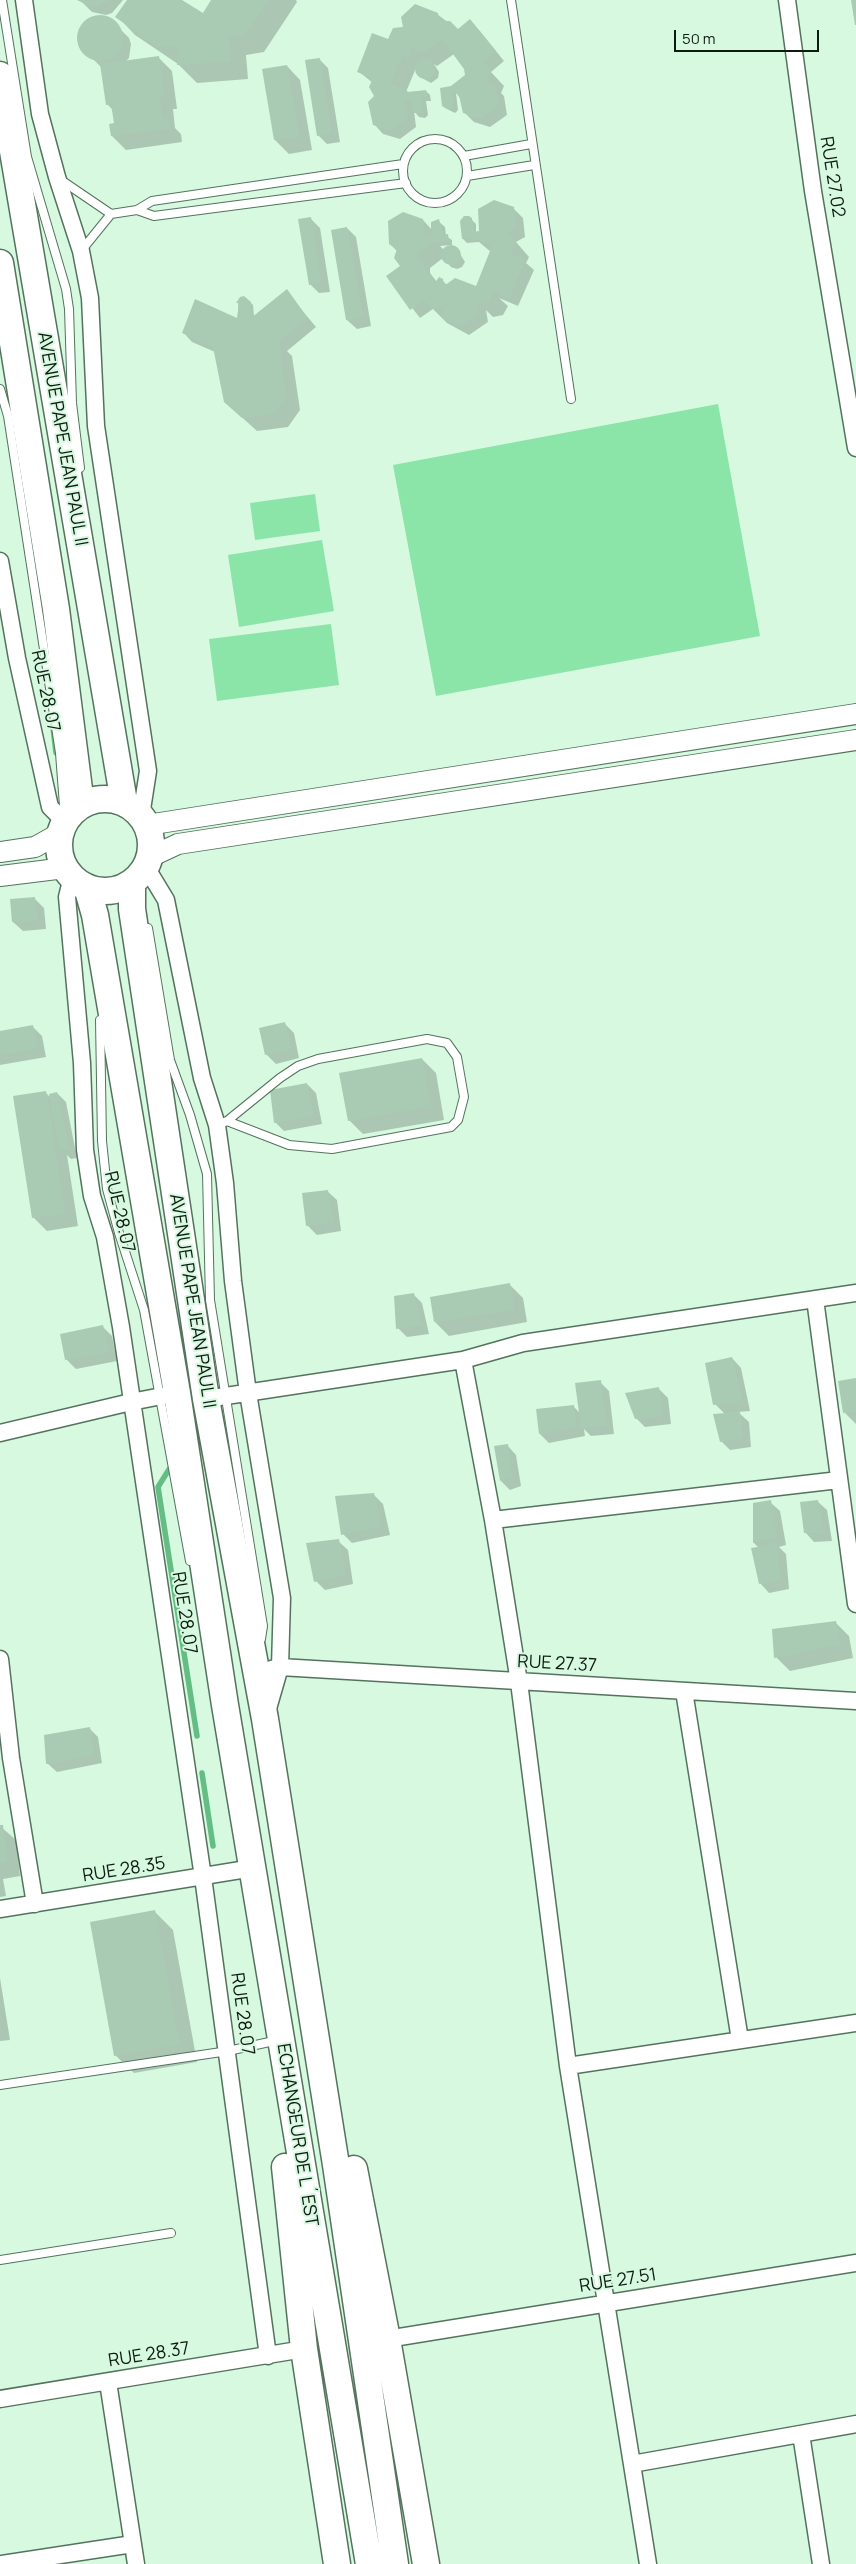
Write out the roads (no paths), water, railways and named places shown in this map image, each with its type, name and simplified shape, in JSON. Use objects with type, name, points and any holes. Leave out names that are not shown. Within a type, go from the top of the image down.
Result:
[{"type":"highway","name":"AVENUE PAPE JEAN PAUL II","points":[[0,75],[136,813],[151,847],[141,873],[132,909],[216,1398],[268,1669],[265,1718]]},
{"type":"highway","name":"AVENUE PAPE JEAN PAUL II","points":[[0,263],[56,609],[69,820],[59,854],[76,879],[97,924],[168,1395],[225,1705]]},
{"type":"highway","points":[[69,820],[102,799],[136,813]]},
{"type":"highway","points":[[76,879],[103,891],[113,890],[141,873]]},
{"type":"highway","name":"ECHANGEUR DE L´EST","points":[[225,1705],[270,1962],[302,2173],[375,2516],[395,2564]]},
{"type":"highway","name":"ECHANGEUR DE L´EST","points":[[265,1718],[336,2166],[375,2516],[369,2564]]},
{"type":"highway","points":[[297,1920],[340,2102],[387,2338],[426,2564]]},
{"type":"highway","points":[[270,1962],[274,2041],[304,2349],[337,2564]]},
{"type":"street","points":[[24,0],[40,114],[57,177],[81,251],[90,298],[96,426],[148,771],[136,813],[856,714]]},
{"type":"street","name":"RUE 27.02","points":[[788,0],[813,191],[848,354],[856,448]]},
{"type":"street","name":"RUE 28.07","points":[[0,561],[17,658],[50,807],[69,820]]},
{"type":"street","points":[[268,1669],[282,1598],[248,1393],[233,1281],[222,1123],[202,1078],[166,900],[141,873],[178,844],[856,740]]},
{"type":"street","points":[[0,852],[35,847],[69,820]]},
{"type":"street","points":[[0,876],[76,879]]},
{"type":"street","name":"RUE 28.07","points":[[76,879],[67,896],[82,1063],[85,1150],[92,1196],[105,1237],[121,1326],[228,2051],[268,2356]]},
{"type":"street","points":[[216,1398],[463,1360],[523,1343],[856,1293]]},
{"type":"street","points":[[814,1299],[856,1604]]},
{"type":"street","points":[[463,1360],[493,1520],[519,1682],[568,2066],[648,2564]]},
{"type":"street","points":[[0,1433],[168,1395]]},
{"type":"street","points":[[493,1520],[839,1480]]},
{"type":"street","points":[[0,1659],[5,1759],[36,1904]]},
{"type":"street","name":"RUE 27.37","points":[[268,1669],[856,1701]]},
{"type":"street","points":[[684,1691],[740,2040]]},
{"type":"street","name":"RUE 28.35","points":[[0,1910],[253,1868]]},
{"type":"street","points":[[568,2066],[856,2023]]},
{"type":"street","name":"RUE 27.51","points":[[387,2338],[856,2263]]},
{"type":"street","name":"RUE 28.37","points":[[0,2399],[304,2349]]},
{"type":"street","points":[[108,2382],[136,2564]]},
{"type":"street","points":[[632,2464],[856,2424]]},
{"type":"street","points":[[801,2434],[821,2564]]},
{"type":"street","points":[[2,2564],[133,2544]]},
{"type":"lane","points":[[2,0],[28,157],[56,251],[69,309],[72,403],[81,477]]},
{"type":"lane","points":[[511,0],[530,144],[570,399]]},
{"type":"lane","points":[[438,138],[451,142],[464,156],[467,163],[467,176],[462,190],[443,202],[432,203],[418,199],[408,189],[403,176],[403,164],[408,152],[416,144],[426,139],[438,138]]},
{"type":"lane","points":[[464,156],[530,144]]},
{"type":"lane","points":[[81,251],[111,214],[137,210],[152,201],[403,164]]},
{"type":"lane","points":[[467,176],[534,165]]},
{"type":"lane","points":[[57,177],[111,214]]},
{"type":"lane","points":[[137,210],[154,216],[406,183]]},
{"type":"lane","points":[[0,389],[8,416],[69,820]]},
{"type":"lane","points":[[109,658],[136,813]]},
{"type":"lane","points":[[76,879],[85,913]]},
{"type":"lane","points":[[146,917],[170,1060],[190,1115],[207,1174],[210,1300],[216,1398]]},
{"type":"lane","points":[[98,1007],[103,1084],[102,1141],[107,1189],[118,1234],[144,1310],[168,1395],[192,1570]]},
{"type":"lane","points":[[427,1039],[447,1043],[457,1057],[464,1097],[458,1120],[451,1126],[332,1149],[289,1144],[222,1123],[298,1066],[318,1059],[427,1039]]},
{"type":"lane","points":[[202,1619],[225,1705]]},
{"type":"lane","points":[[0,2085],[228,2051],[274,2041]]},
{"type":"lane","points":[[0,2260],[171,2233]]},
{"type":"waterway","points":[[28,517],[31,543]]},
{"type":"waterway","points":[[53,728],[56,753]]},
{"type":"waterway","points":[[173,1463],[158,1487],[197,1736]]},
{"type":"waterway","points":[[202,1773],[213,1846]]}]
